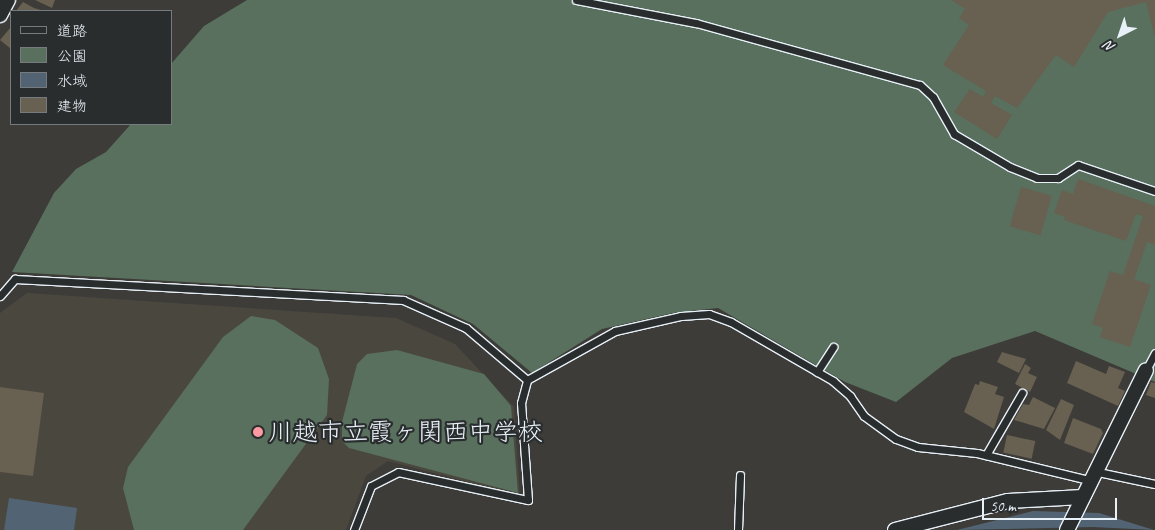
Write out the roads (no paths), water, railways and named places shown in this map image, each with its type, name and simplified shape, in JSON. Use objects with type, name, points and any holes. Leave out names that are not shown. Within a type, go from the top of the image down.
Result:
[{"type":"street","points":[[0,15],[8,0]]},
{"type":"street","points":[[1067,530],[1146,370]]},
{"type":"street","points":[[895,530],[1008,501],[1081,501]]},
{"type":"lane","points":[[576,0],[696,23],[920,85],[933,98],[954,134],[1010,168],[1037,178],[1058,178],[1078,165],[1155,191]]},
{"type":"lane","points":[[0,296],[15,279],[403,300],[466,328],[527,380]]},
{"type":"lane","points":[[354,530],[371,486],[398,472],[528,500],[520,403],[527,380],[615,331],[681,316],[709,314],[731,322],[817,372],[850,396],[864,416],[896,439],[918,447],[986,455],[1095,476],[1155,484]]},
{"type":"lane","points":[[817,372],[833,348]]},
{"type":"lane","points":[[1146,370],[1155,353]]},
{"type":"lane","points":[[986,455],[1022,393]]},
{"type":"lane","points":[[738,530],[740,475]]},
{"type":"water","points":[[9,498],[77,508],[74,530],[4,530]]},
{"type":"water","points":[[1033,511],[1099,513],[1154,530],[1092,527],[957,530]]},
{"type":"place","name":"川越市立霞ヶ関西中学校","points":[[258,432]]}]
